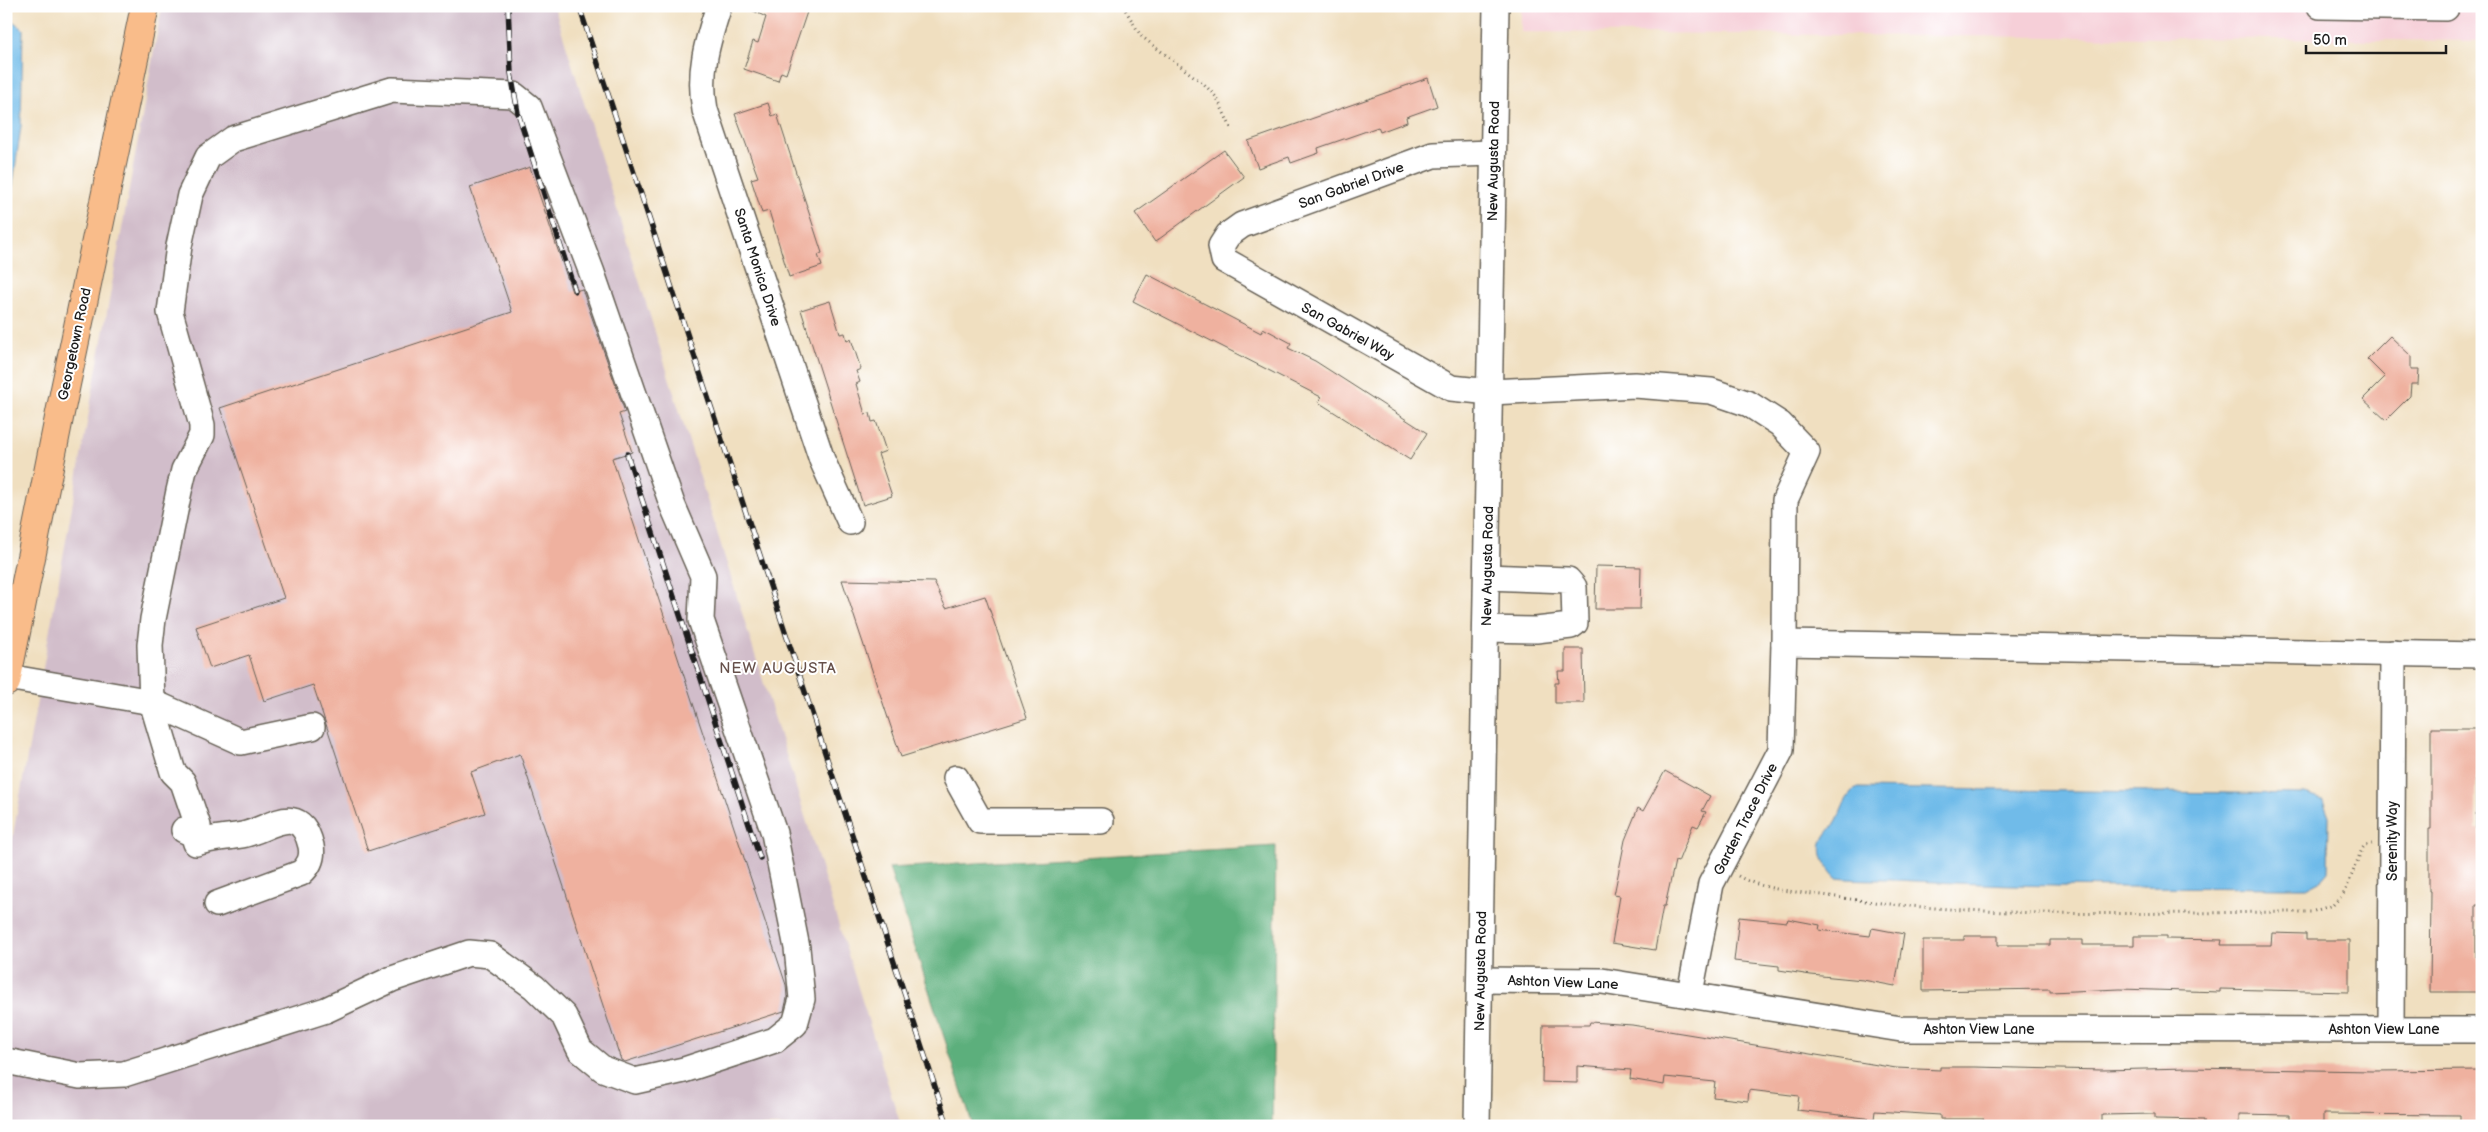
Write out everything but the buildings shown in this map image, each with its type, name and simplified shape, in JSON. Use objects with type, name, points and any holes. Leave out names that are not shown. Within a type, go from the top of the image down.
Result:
[{"type":"main road","name":"Georgetown Road","points":[[7,680],[60,413],[145,6]]},
{"type":"street","name":"Santa Monica Drive","points":[[719,6],[703,59],[702,86],[706,110],[822,460],[850,522]]},
{"type":"street","name":"New Augusta Road","points":[[1477,1126],[1496,6]]},
{"type":"street","points":[[2320,6],[2446,8],[2446,6]]},
{"type":"street","points":[[6,1061],[80,1076],[124,1074],[326,1010],[392,979],[469,953],[490,955],[534,987],[564,1016],[580,1050],[603,1069],[635,1081],[684,1070],[775,1040],[795,1024],[802,999],[797,948],[776,843],[701,620],[703,576],[672,504],[592,273],[529,107],[514,95],[392,90],[233,139],[208,157],[190,195],[179,246],[170,312],[202,425],[202,435],[184,470],[153,619],[150,645],[152,702],[173,772],[168,787],[184,830],[195,839],[243,835],[278,820],[291,820],[301,825],[308,834],[312,853],[309,866],[301,873],[217,904]]},
{"type":"street","name":"San Gabriel Drive","points":[[1221,246],[1228,234],[1242,225],[1433,155],[1493,153]]},
{"type":"street","name":"San Gabriel Way","points":[[1221,246],[1224,260],[1451,388],[1490,392],[1635,385],[1711,391],[1749,404],[1780,424],[1807,452],[1785,500],[1784,642]]},
{"type":"street","points":[[1486,629],[1536,630],[1571,626],[1576,623],[1574,587],[1568,580],[1487,577]]},
{"type":"street","points":[[1784,642],[2482,655]]},
{"type":"street","name":"Garden Trace Drive","points":[[1690,993],[1711,884],[1781,750],[1784,642]]},
{"type":"street","name":"Serenity Way","points":[[2391,1029],[2393,654]]},
{"type":"street","points":[[7,680],[152,702],[241,742],[312,727]]},
{"type":"street","points":[[956,778],[980,822],[1101,821]]},
{"type":"street","name":"Ashton View Lane","points":[[1480,980],[1602,981],[1690,993],[1902,1029],[2482,1030]]},
{"type":"path","points":[[1123,6],[1140,36],[1204,84],[1218,98],[1232,130]]},
{"type":"path","points":[[1736,875],[1771,887],[1870,903],[1967,912],[2311,912],[2333,905],[2354,874],[2362,849],[2365,845],[2373,844]]},
{"type":"shaded area","points":[[162,6],[554,6],[901,1126],[6,1126],[6,874]]},
{"type":"shaded area","points":[[1521,6],[2482,6],[2482,41],[1521,32]]},
{"type":"green space","points":[[1276,846],[1272,1126],[973,1126],[889,868]]},
{"type":"water","points":[[6,16],[23,29],[21,126],[6,234]]},
{"type":"water","points":[[1856,788],[2305,794],[2323,800],[2329,816],[2328,872],[2321,880],[2306,888],[2056,886],[1836,878],[1828,869],[1823,859],[1822,842],[1837,820],[1847,799]]},
{"type":"railway","points":[[508,6],[511,73],[518,113],[575,291]]},
{"type":"railway","points":[[579,6],[948,1126]]},
{"type":"railway","points":[[627,454],[760,858]]},
{"type":"district","name":"NEW AUGUSTA","points":[[778,668]]}]
